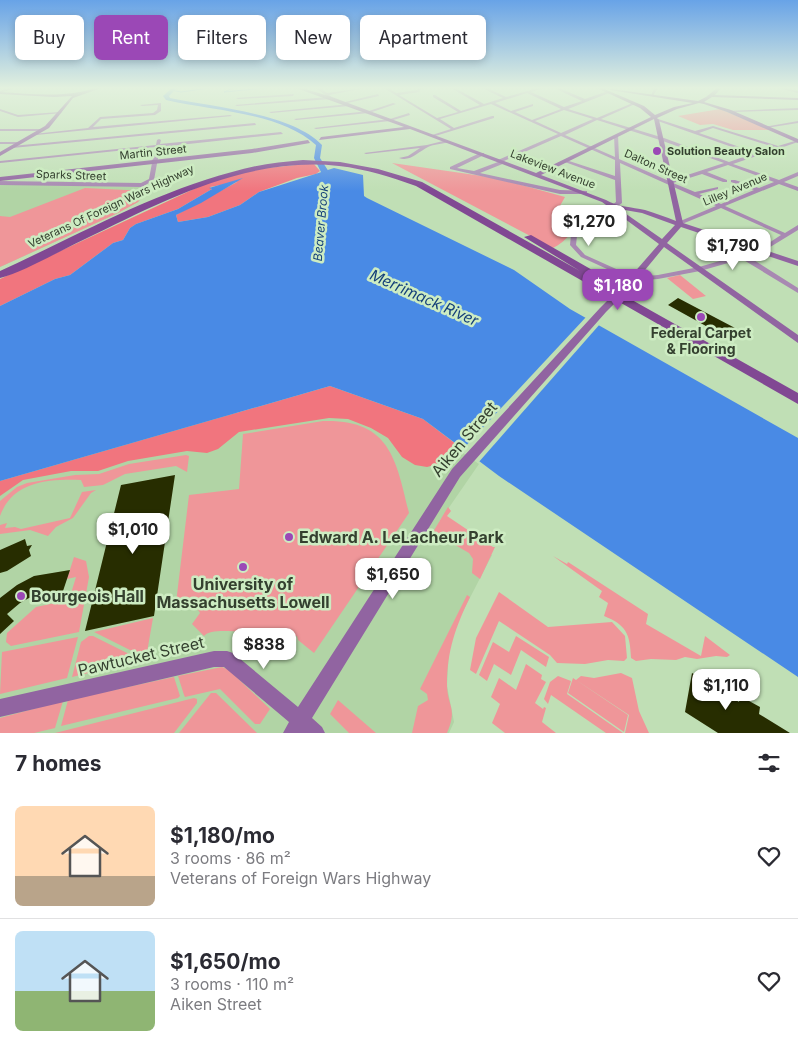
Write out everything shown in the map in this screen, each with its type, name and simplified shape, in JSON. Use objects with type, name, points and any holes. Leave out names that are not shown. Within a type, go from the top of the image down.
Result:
[{"type":"main road","name":"Veterans Of Foreign Wars Highway","points":[[0,275],[165,197],[204,182],[247,169],[304,161]]},
{"type":"main road","name":"Veterans Of Foreign Wars Highway","points":[[0,270],[197,179],[240,167],[304,161],[326,161],[374,164],[416,177],[599,277],[619,294]]},
{"type":"main road","name":"Veterans Of Foreign Wars Highway","points":[[326,161],[376,170],[419,184],[619,294]]},
{"type":"main road","points":[[599,277],[633,279]]},
{"type":"main road","points":[[619,294],[798,390]]},
{"type":"main road","points":[[619,294],[798,399]]},
{"type":"street","points":[[0,154],[39,132],[50,122]]},
{"type":"street","points":[[90,128],[95,122]]},
{"type":"street","points":[[0,130],[39,132],[153,122]]},
{"type":"street","points":[[316,128],[370,122]]},
{"type":"street","name":"Lakeview Avenue","points":[[396,122],[585,192],[614,207],[798,340]]},
{"type":"street","points":[[442,122],[453,129]]},
{"type":"street","points":[[434,136],[476,122]]},
{"type":"street","name":"Dalton Street","points":[[535,122],[785,235]]},
{"type":"street","points":[[474,173],[590,122]]},
{"type":"street","points":[[609,122],[662,139],[798,189]]},
{"type":"street","points":[[518,183],[648,122]]},
{"type":"street","points":[[657,122],[680,223]]},
{"type":"street","points":[[665,122],[757,154]]},
{"type":"street","points":[[755,122],[798,141]]},
{"type":"street","points":[[766,127],[797,122]]},
{"type":"street","points":[[12,147],[255,124]]},
{"type":"street","points":[[694,133],[714,127],[777,147]]},
{"type":"street","points":[[321,139],[412,128]]},
{"type":"street","points":[[154,162],[160,133]]},
{"type":"street","points":[[0,162],[281,133]]},
{"type":"street","points":[[616,136],[619,203],[574,234],[573,245],[577,252],[583,256],[633,279],[658,277],[700,269],[744,257],[760,251],[798,227]]},
{"type":"street","points":[[366,152],[427,146],[447,141]]},
{"type":"street","points":[[671,182],[798,141]]},
{"type":"street","name":"Martin Street","points":[[0,179],[266,150],[308,142]]},
{"type":"street","points":[[0,143],[19,143]]},
{"type":"street","points":[[401,158],[408,157],[427,146]]},
{"type":"street","points":[[482,154],[453,166],[456,170],[560,192],[585,192]]},
{"type":"street","name":"Sparks Street","points":[[0,183],[142,185],[151,180],[154,162]]},
{"type":"street","points":[[564,162],[618,180]]},
{"type":"street","points":[[703,172],[725,180]]},
{"type":"street","name":"Lilley Avenue","points":[[680,223],[798,174]]},
{"type":"street","points":[[733,181],[758,190]]},
{"type":"street","points":[[695,194],[716,188]]},
{"type":"street","points":[[614,207],[624,207],[680,223],[798,264]]},
{"type":"street","name":"Aiken Street","points":[[296,727],[463,464],[633,279],[680,223]]},
{"type":"street","points":[[744,257],[798,292]]},
{"type":"street","name":"Pawtucket Street","points":[[0,708],[214,659],[227,659],[296,727]]},
{"type":"street","points":[[296,727],[316,733]]},
{"type":"shaded area","points":[[693,122],[751,122],[770,130],[733,130],[713,124],[700,125]]},
{"type":"shaded area","points":[[392,163],[496,178],[565,197],[557,211],[586,218],[553,248]]},
{"type":"shaded area","points":[[314,164],[320,171],[316,174],[297,178],[259,192],[240,205],[208,217],[178,222],[176,215],[237,182],[210,187],[212,189],[178,209],[136,224],[130,228],[123,240],[113,243],[70,275],[55,279],[0,306],[0,279],[209,182],[258,169]]},
{"type":"shaded area","points":[[0,184],[141,187],[147,191],[138,202],[118,213],[0,267]]},
{"type":"shaded area","points":[[85,188],[147,191],[138,202],[118,213],[0,267],[0,216],[10,217]]},
{"type":"shaded area","points":[[680,275],[706,296],[693,299],[667,278]]},
{"type":"shaded area","points":[[330,386],[423,419],[456,444],[445,460],[438,464],[427,467],[415,465],[402,457],[388,438],[371,428],[348,419],[329,418],[239,432],[218,449],[207,453],[187,451],[128,461],[98,471],[71,471],[23,480],[0,496],[0,481]]},
{"type":"shaded area","name":"University of Massachusetts Lowell","points":[[232,413],[423,419],[459,450],[479,464],[439,522],[492,555],[459,619],[449,648],[447,686],[454,722],[449,733],[0,733],[0,481]]},
{"type":"shaded area","name":"Edward A. LeLacheur Park","points":[[323,421],[345,422],[363,427],[376,435],[386,446],[394,460],[409,513],[314,653],[298,640],[297,636],[256,645],[256,633],[220,631],[208,633],[204,636],[192,624],[200,613],[192,600],[176,603],[189,495],[239,489],[243,434]]},
{"type":"shaded area","points":[[189,456],[187,472],[176,466],[125,474],[103,485],[84,487],[81,480],[56,480],[33,484],[14,495],[6,504],[0,516],[0,501],[17,487],[27,483],[75,475],[99,474],[129,464]]},
{"type":"shaded area","points":[[96,490],[91,493],[73,518],[56,527],[48,536],[30,530],[0,534],[0,525],[7,523],[5,528],[15,527],[21,529],[70,518],[82,492]]},
{"type":"shaded area","points":[[448,507],[451,511],[447,516],[495,547],[480,579],[472,573],[473,559],[469,553],[433,532]]},
{"type":"shaded area","points":[[553,556],[567,564],[568,562],[648,614],[646,624],[701,656],[705,636],[730,655],[727,657],[716,656],[697,659],[685,657],[676,660],[651,659],[636,661],[631,658],[628,636],[625,631],[617,623],[604,616],[608,603],[599,597],[602,591]]},
{"type":"shaded area","points":[[74,557],[86,561],[89,577],[79,632],[11,646],[6,642],[7,633],[36,607],[69,600],[76,577],[67,579]]},
{"type":"shaded area","points":[[499,592],[548,627],[612,622],[625,636],[627,658],[624,661],[608,660],[585,664],[557,663],[550,655],[499,621],[476,674],[470,670],[476,638]]},
{"type":"shaded area","points":[[467,595],[470,597],[460,618],[447,672],[447,691],[452,718],[447,733],[412,733],[418,706],[428,700],[427,694],[420,689]]},
{"type":"shaded area","points":[[153,618],[146,658],[94,632]]},
{"type":"shaded area","points":[[89,636],[93,636],[141,660],[72,677],[81,642]]},
{"type":"shaded area","points":[[516,636],[549,657],[546,667],[521,650],[511,675],[494,664],[487,681],[479,675],[493,642],[509,652]]},
{"type":"shaded area","points":[[78,637],[67,678],[0,694],[2,652]]},
{"type":"shaded area","points":[[526,664],[542,675],[541,679],[546,682],[535,703],[543,709],[544,707],[546,708],[542,722],[556,733],[505,733],[492,723],[500,704],[491,697],[499,678],[516,690]]},
{"type":"shaded area","points":[[222,667],[229,670],[270,709],[260,724],[255,724],[220,689],[185,697],[178,676]]},
{"type":"shaded area","points":[[621,673],[632,678],[639,711],[649,733],[625,733],[629,715],[576,680],[581,676],[594,678]]},
{"type":"shaded area","points":[[558,676],[571,681],[567,694],[623,733],[606,733],[551,695],[548,704],[544,699],[550,682]]},
{"type":"shaded area","points":[[174,677],[180,696],[178,698],[61,726],[68,700]]},
{"type":"shaded area","points":[[573,678],[628,715],[624,732],[568,693]]},
{"type":"shaded area","points":[[211,693],[216,693],[257,733],[179,733]]},
{"type":"shaded area","points":[[194,698],[197,699],[197,703],[174,733],[55,733]]},
{"type":"shaded area","points":[[338,700],[376,733],[349,733],[330,714]]},
{"type":"shaded area","points":[[63,701],[55,728],[34,733],[0,733],[0,718]]},
{"type":"water","name":"Merrimack River","points":[[334,168],[363,175],[364,196],[367,198],[514,270],[570,309],[798,438],[798,677],[499,476],[423,419],[330,386],[0,481],[0,306],[55,279],[70,275],[113,243],[123,240],[130,228],[136,224],[178,209],[212,189],[209,188],[243,178],[201,203],[176,215],[178,222],[208,217],[240,205],[259,192]]},
{"type":"pier","points":[[587,316],[600,324],[478,463],[461,451]]},
{"type":"building","name":"Federal Carpet & Flooring","points":[[678,298],[735,328],[724,336],[668,305]]},
{"type":"building","points":[[175,475],[154,616],[85,631],[121,485]]},
{"type":"building","points":[[25,539],[27,546],[32,545],[29,550],[31,556],[7,571],[0,573],[0,550]]},
{"type":"building","name":"Bourgeois Hall","points":[[70,570],[63,591],[29,598],[20,603],[7,614],[14,621],[0,634],[0,598],[17,585],[34,576]]},
{"type":"building","points":[[692,673],[739,702],[740,696],[760,707],[759,714],[790,733],[718,733],[685,712]]},
{"type":"waterway","name":"Beaver Brook","points":[[278,122],[308,135],[319,145],[317,158],[325,172],[324,187]]},
{"type":"place","name":"Solution Beauty Salon","points":[[657,151]]},
{"type":"place","name":"Federal Carpet & Flooring","points":[[701,317]]},
{"type":"place","name":"Edward A. LeLacheur Park","points":[[289,537]]},
{"type":"place","name":"University of Massachusetts Lowell","points":[[243,567]]},
{"type":"place","name":"Bourgeois Hall","points":[[21,596]]}]
